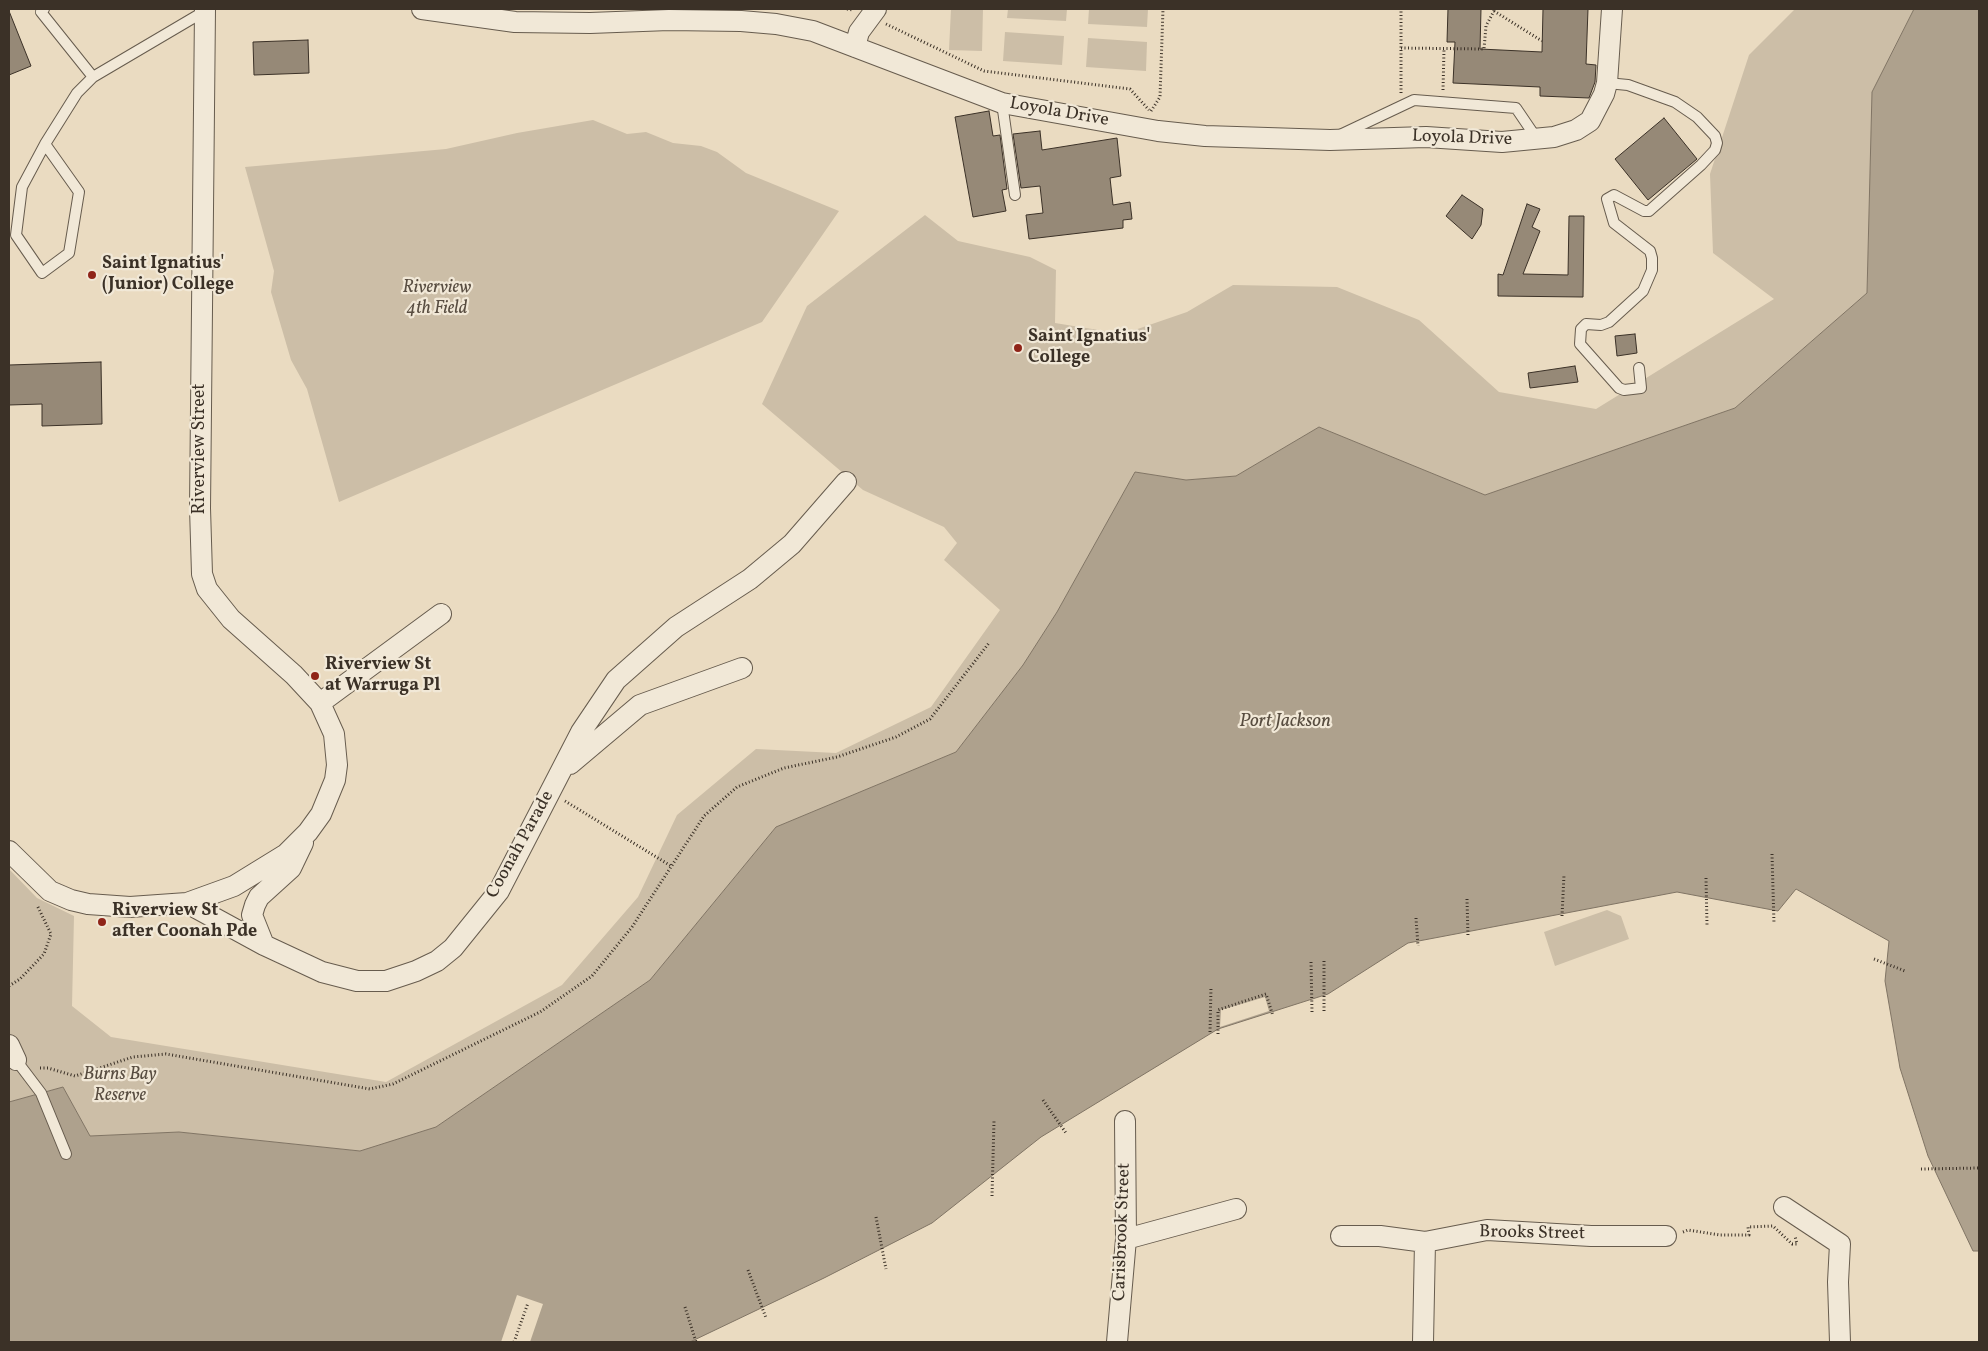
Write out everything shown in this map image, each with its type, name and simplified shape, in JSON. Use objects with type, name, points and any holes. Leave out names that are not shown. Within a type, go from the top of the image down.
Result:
[{"type":"street","name":"Loyola Drive","points":[[422,9],[514,16],[741,21],[776,24],[813,31],[1002,103],[1148,120],[1205,136],[1330,140],[1426,137],[1502,142],[1554,137],[1576,130],[1590,121],[1604,94],[1607,83],[1612,9]]},
{"type":"street","name":"Riverview Street","points":[[205,10],[200,508],[202,574],[207,588],[231,619],[294,675],[320,703],[334,734],[337,765],[329,798],[308,832],[291,868],[259,897],[255,905],[252,915],[264,945]]},
{"type":"street","points":[[855,47],[859,32],[871,14]]},
{"type":"street","name":"Coonah Parade","points":[[187,903],[264,945],[322,972],[357,981],[386,980],[416,971],[438,961],[453,948],[499,891],[582,732],[616,680],[676,627],[750,579],[792,544],[846,482]]},
{"type":"street","points":[[320,703],[441,614]]},
{"type":"street","name":"Coonah Parade","points":[[562,770],[640,705],[742,668]]},
{"type":"street","name":"Riverview Street","points":[[9,851],[50,890],[88,904],[130,907],[187,903],[234,886],[286,854],[308,832]]},
{"type":"street","name":"Carisbrook Street","points":[[1117,1342],[1126,1239],[1125,1122]]},
{"type":"street","points":[[1784,1207],[1840,1244],[1838,1282],[1840,1342]]},
{"type":"street","points":[[1126,1239],[1236,1209]]},
{"type":"street","name":"Brooks Street","points":[[1341,1236],[1380,1236],[1425,1242],[1487,1230],[1591,1236],[1666,1236]]},
{"type":"street","points":[[1423,1342],[1425,1242]]},
{"type":"lane","points":[[42,10],[94,76]]},
{"type":"lane","points":[[45,144],[79,192],[69,254],[42,273],[16,235],[22,187],[45,144],[77,93],[94,76],[205,10]]},
{"type":"lane","points":[[1607,83],[1628,84],[1675,102],[1697,117],[1715,136],[1717,143],[1715,150],[1701,165],[1649,210],[1644,211],[1620,197],[1614,196],[1607,199],[1611,218],[1619,230],[1650,251],[1652,270],[1643,290],[1609,322],[1601,325],[1584,326],[1581,329],[1580,339],[1583,349],[1619,388],[1624,390],[1641,388],[1639,368]]},
{"type":"lane","points":[[1330,140],[1414,100],[1516,108],[1537,139]]},
{"type":"lane","points":[[1002,103],[1015,195]]},
{"type":"lane","points":[[16,1058],[41,1093],[66,1154]]},
{"type":"path","points":[[846,9],[871,14],[984,71],[1130,89],[1148,120]]},
{"type":"path","points":[[1148,120],[1160,96],[1163,9]]},
{"type":"path","points":[[1401,9],[1401,106]]},
{"type":"path","points":[[1401,48],[1484,49],[1486,26],[1495,10],[1542,41]]},
{"type":"path","points":[[1442,96],[1444,49]]},
{"type":"path","points":[[1393,97],[1401,93],[1409,94]]},
{"type":"path","points":[[1148,120],[1160,112]]},
{"type":"path","points":[[16,1058],[75,1076],[133,1057],[166,1054],[370,1089],[393,1084],[540,1012],[592,976],[632,927],[704,816],[737,787],[784,768],[837,757],[896,737],[930,719],[988,643]]},
{"type":"path","points":[[562,800],[672,866]]},
{"type":"path","points":[[1772,854],[1774,924]]},
{"type":"path","points":[[1562,916],[1564,875]]},
{"type":"path","points":[[1706,878],[1707,925]]},
{"type":"path","points":[[9,986],[20,979],[44,954],[51,934],[36,905],[50,890]]},
{"type":"path","points":[[1466,899],[1468,937]]},
{"type":"path","points":[[1416,918],[1418,946]]},
{"type":"path","points":[[1874,959],[1905,971]]},
{"type":"path","points":[[1324,961],[1324,1011]]},
{"type":"path","points":[[1311,962],[1312,1012]]},
{"type":"path","points":[[1210,1032],[1211,986]]},
{"type":"path","points":[[1218,1034],[1218,1010],[1266,994],[1273,1016]]},
{"type":"path","points":[[1042,1100],[1066,1133]]},
{"type":"path","points":[[992,1196],[994,1121]]},
{"type":"path","points":[[1921,1169],[1979,1168]]},
{"type":"path","points":[[876,1217],[886,1269]]},
{"type":"path","points":[[1666,1236],[1688,1230],[1720,1235],[1749,1235],[1748,1228],[1773,1226],[1792,1244],[1797,1244],[1795,1236],[1803,1220]]},
{"type":"path","points":[[748,1270],[766,1318]]},
{"type":"path","points":[[515,1341],[528,1303]]},
{"type":"path","points":[[685,1307],[696,1342]]},
{"type":"green space","points":[[951,9],[983,9],[982,51],[949,50]]},
{"type":"green space","points":[[1008,9],[1067,9],[1066,21],[1007,18]]},
{"type":"green space","points":[[1089,9],[1148,9],[1147,27],[1088,24]]},
{"type":"green space","name":"Burns Bay Reserve","points":[[1795,9],[1914,9],[1872,92],[1867,293],[1735,408],[1485,495],[1319,427],[1236,476],[1186,480],[1135,472],[1057,612],[1023,665],[956,752],[776,827],[650,980],[436,1127],[361,1151],[179,1132],[90,1136],[63,1087],[9,1102],[9,869],[37,898],[74,916],[72,1006],[111,1037],[386,1082],[562,985],[638,897],[677,815],[756,749],[836,753],[931,707],[1000,610],[944,560],[957,543],[944,527],[863,490],[762,404],[807,306],[925,215],[958,241],[1030,257],[1056,270],[1055,323],[1123,334],[1187,312],[1233,285],[1337,287],[1419,320],[1499,392],[1596,409],[1774,299],[1713,253],[1710,174],[1749,55]]},
{"type":"green space","points":[[1005,32],[1064,36],[1062,65],[1003,61]]},
{"type":"green space","points":[[1088,38],[1147,42],[1146,71],[1086,67]]},
{"type":"green space","name":"Riverview 4th Field","points":[[593,120],[627,134],[646,132],[673,143],[701,146],[717,152],[746,173],[839,211],[762,322],[339,502],[307,389],[291,360],[271,292],[274,271],[245,167],[446,149],[517,133]]},
{"type":"green space","points":[[1607,910],[1621,916],[1629,939],[1555,966],[1544,932]]},
{"type":"water","name":"Port Jackson","points":[[1914,9],[1979,9],[1979,1251],[1973,1251],[1928,1156],[1900,1068],[1885,981],[1889,941],[1796,889],[1778,911],[1677,892],[1408,943],[1328,994],[1218,1029],[1041,1137],[932,1223],[824,1278],[690,1342],[9,1342],[9,1102],[63,1087],[90,1136],[179,1132],[360,1151],[436,1127],[650,980],[776,827],[956,752],[1023,665],[1057,612],[1135,472],[1186,480],[1236,476],[1319,427],[1485,495],[1735,408],[1867,293],[1872,92]]},
{"type":"pier","points":[[1265,997],[1269,1011],[1220,1027],[1221,1010]]},
{"type":"pier","points":[[517,1295],[543,1304],[530,1342],[501,1342]]},
{"type":"building","points":[[1448,9],[1481,9],[1480,49],[1542,52],[1543,9],[1588,9],[1586,64],[1596,65],[1595,82],[1589,98],[1540,96],[1540,87],[1453,83],[1455,42],[1447,42]]},
{"type":"building","points":[[9,11],[31,66],[9,75]]},
{"type":"building","points":[[308,40],[309,73],[254,75],[253,42]]},
{"type":"building","points":[[989,111],[993,136],[1000,135],[1007,189],[1002,190],[1006,211],[973,217],[955,117]]},
{"type":"building","points":[[1664,118],[1697,159],[1648,200],[1615,159]]},
{"type":"building","points":[[1040,131],[1042,150],[1117,138],[1121,176],[1110,178],[1113,205],[1130,202],[1132,219],[1123,220],[1123,228],[1029,239],[1026,215],[1043,213],[1040,186],[1021,188],[1013,134]]},
{"type":"building","points":[[1462,195],[1483,209],[1481,225],[1472,239],[1446,216]]},
{"type":"building","points":[[1527,204],[1540,209],[1532,227],[1540,231],[1523,274],[1568,275],[1569,216],[1584,216],[1583,297],[1498,296],[1498,274],[1503,275]]},
{"type":"building","points":[[1635,334],[1637,353],[1617,356],[1615,336]]},
{"type":"building","points":[[101,362],[102,424],[42,426],[42,404],[9,405],[9,365]]},
{"type":"building","points":[[1575,366],[1578,382],[1530,388],[1528,373]]},
{"type":"place","name":"Saint Ignatius' (Junior) College","points":[[92,275]]},
{"type":"place","name":"Saint Ignatius' College","points":[[1018,348]]},
{"type":"place","name":"Riverview St at Warruga Pl","points":[[315,676]]},
{"type":"place","name":"Riverview St after Coonah Pde","points":[[102,922]]}]
